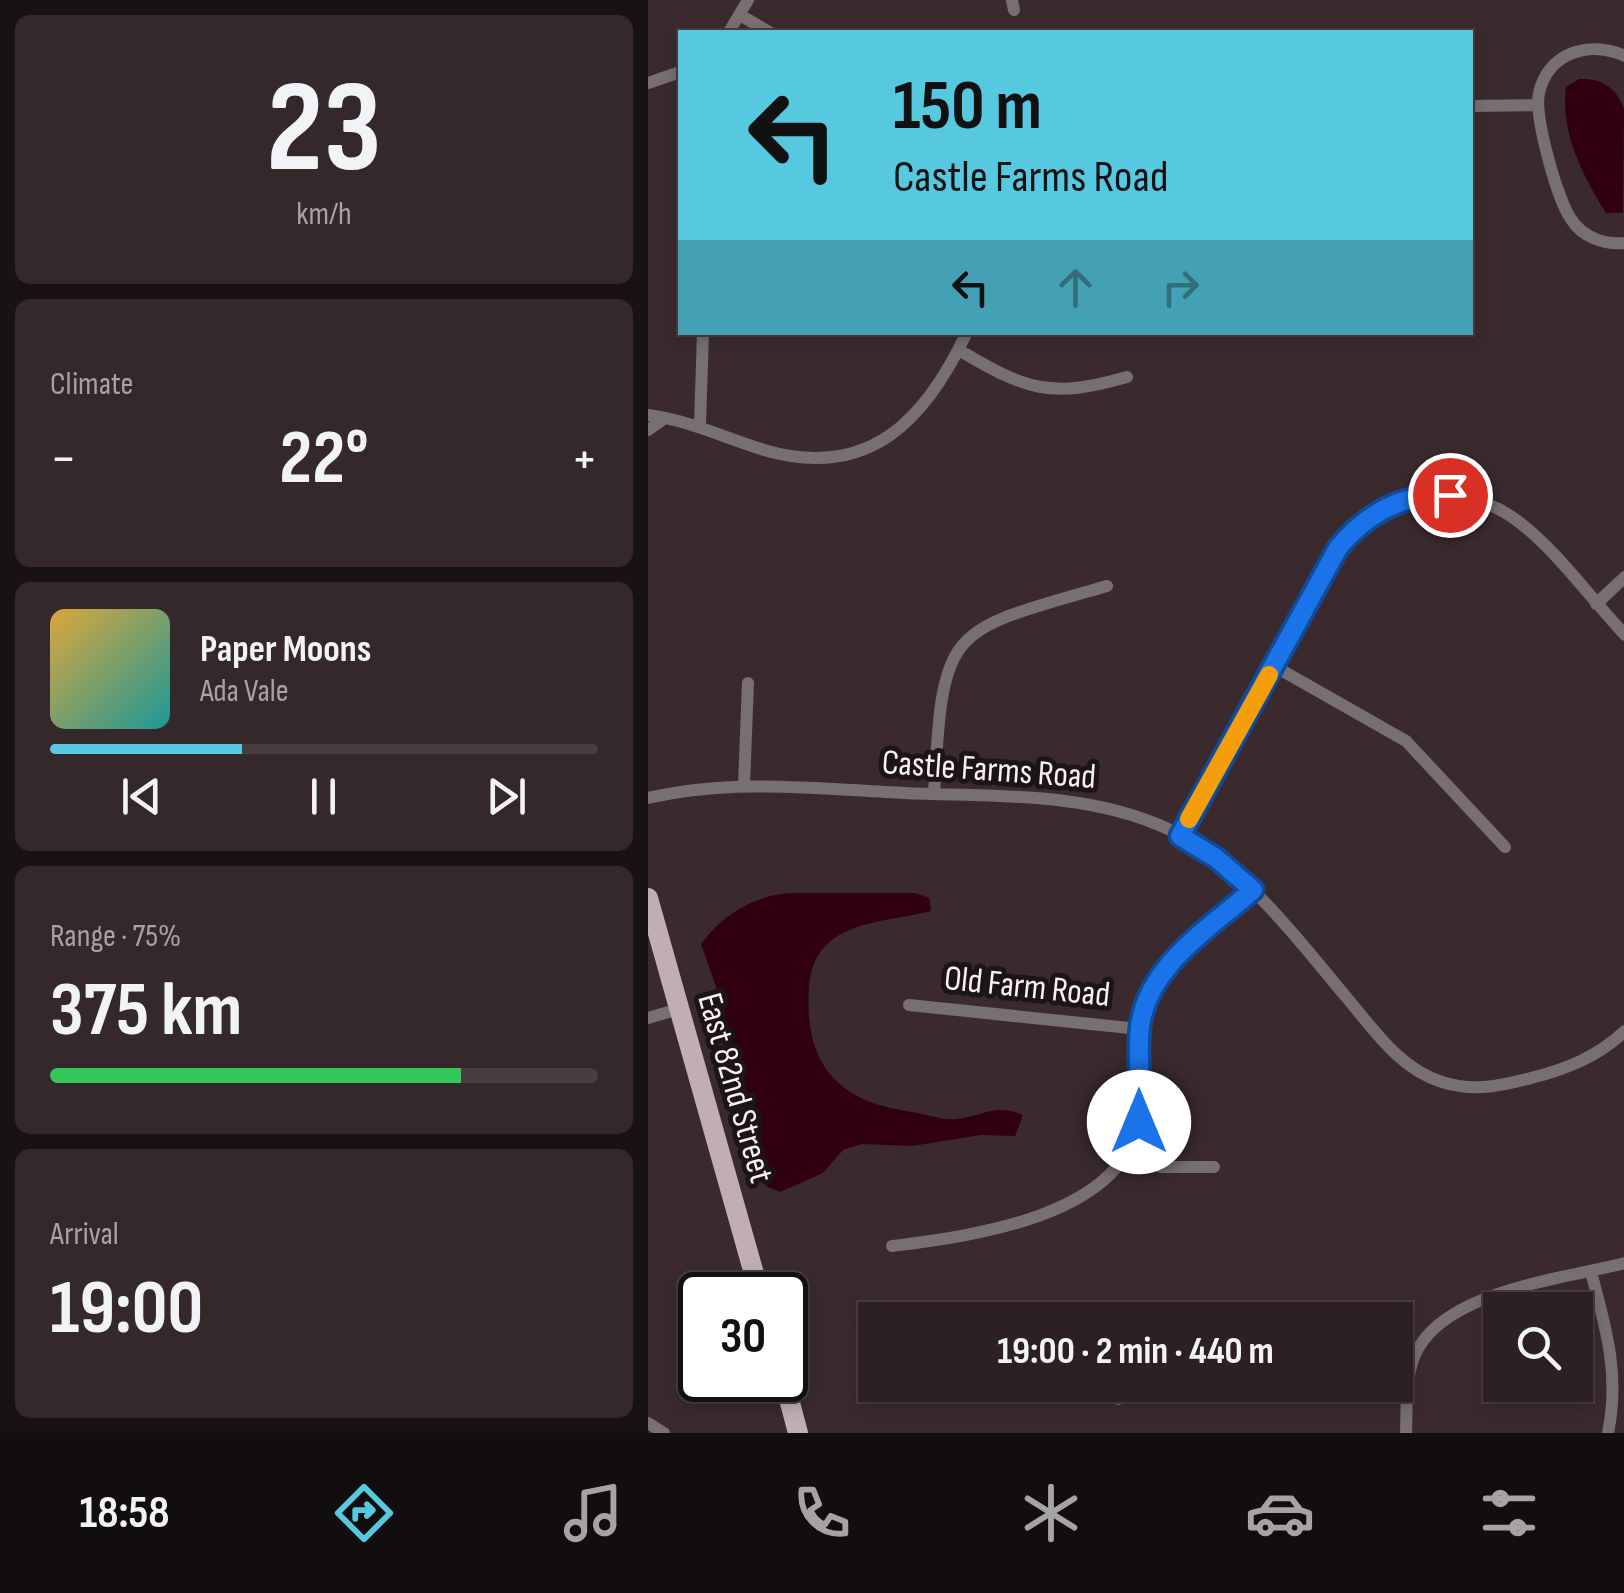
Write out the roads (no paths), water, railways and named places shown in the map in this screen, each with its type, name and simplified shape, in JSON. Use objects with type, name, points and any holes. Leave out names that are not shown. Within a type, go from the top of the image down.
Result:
[{"type":"main road","name":"East 82nd Street","points":[[648,898],[754,1272]]},
{"type":"main road","points":[[790,1402],[798,1433]]},
{"type":"street","points":[[730,30],[748,0]]},
{"type":"street","points":[[740,15],[765,30]]},
{"type":"street","points":[[1624,56],[1595,48],[1562,58],[1543,80],[1538,106],[1570,219],[1598,240],[1624,244]]},
{"type":"street","points":[[648,83],[678,73]]},
{"type":"street","points":[[1473,106],[1538,106]]},
{"type":"street","points":[[700,424],[704,335]]},
{"type":"street","points":[[648,415],[700,424],[779,454],[820,457],[855,451],[897,431],[920,412],[942,385],[966,335]]},
{"type":"street","points":[[959,350],[1014,382],[1036,390],[1078,390],[1128,377]]},
{"type":"street","points":[[648,430],[662,420]]},
{"type":"street","points":[[1180,836],[1332,558],[1350,534],[1376,512],[1415,498],[1467,498],[1510,516],[1624,635]]},
{"type":"street","points":[[1596,604],[1624,577]]},
{"type":"street","points":[[934,794],[940,690],[947,667],[963,642],[1003,616],[1107,586]]},
{"type":"street","points":[[1274,666],[1392,730],[1505,847]]},
{"type":"street","points":[[744,786],[748,683]]},
{"type":"street","name":"Castle Farms Road","points":[[648,798],[744,786],[1096,805],[1136,816],[1216,858],[1253,890],[1388,1047],[1416,1070],[1443,1083],[1491,1088],[1563,1070],[1601,1051],[1624,1031]]},
{"type":"street","points":[[892,1246],[977,1233],[1044,1212],[1098,1186],[1128,1152],[1140,1116],[1139,1029],[1147,1001],[1170,964],[1253,890]]},
{"type":"street","name":"Old Farm Road","points":[[908,1006],[1139,1029]]},
{"type":"street","points":[[648,1018],[680,1010]]},
{"type":"street","points":[[1128,1152],[1161,1167],[1214,1168]]},
{"type":"street","points":[[1413,1357],[1425,1338],[1451,1313],[1478,1301],[1624,1263]]},
{"type":"street","points":[[1591,1272],[1614,1360],[1614,1398],[1608,1433]]},
{"type":"street","points":[[1404,1402],[1406,1433]]},
{"type":"street","points":[[648,1424],[664,1433]]}]
